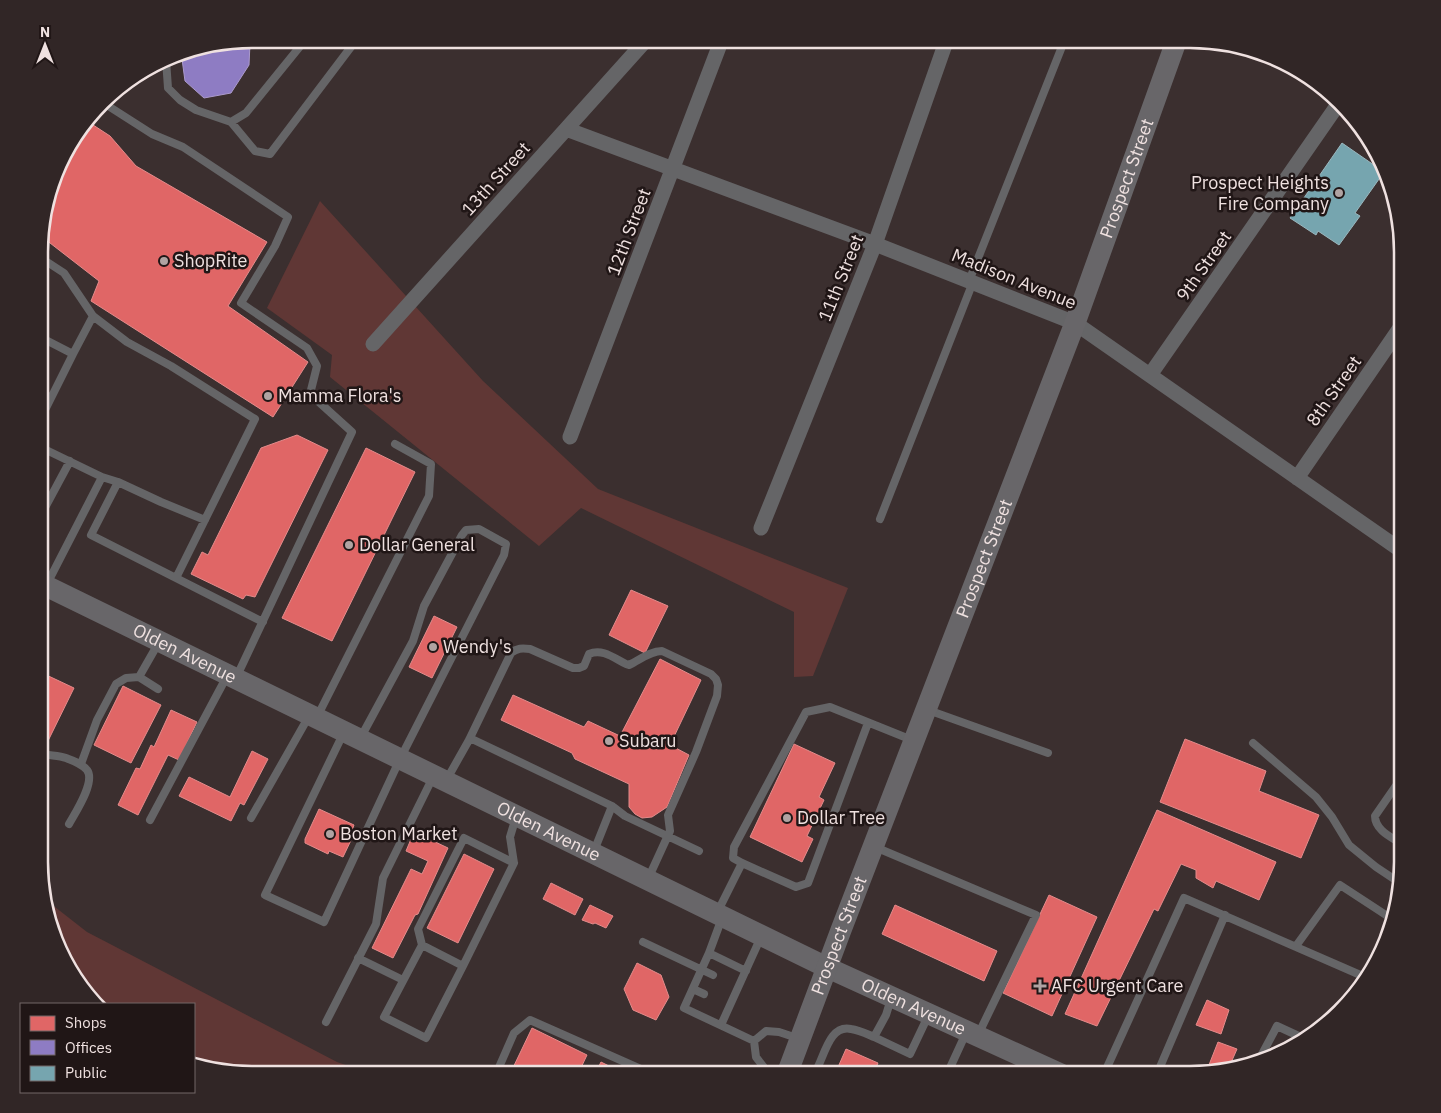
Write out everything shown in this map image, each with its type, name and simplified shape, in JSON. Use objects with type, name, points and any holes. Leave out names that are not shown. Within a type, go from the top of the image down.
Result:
[{"type":"street","name":"13th Street","points":[[373,344],[639,48]]},
{"type":"street","name":"12th Street","points":[[570,437],[719,48]]},
{"type":"street","name":"11th Street","points":[[761,528],[875,244],[944,48]]},
{"type":"street","name":"Prospect Street","points":[[790,1066],[1075,323],[1175,48]]},
{"type":"street","name":"9th Street","points":[[1150,375],[1335,108]]},
{"type":"street","name":"Madison Avenue","points":[[566,129],[875,244],[1075,323],[1394,545]]},
{"type":"street","name":"8th Street","points":[[1297,478],[1394,337]]},
{"type":"street","name":"Olden Avenue","points":[[48,586],[826,967],[1043,1066]]},
{"type":"lane","points":[[231,122],[246,113],[299,48]]},
{"type":"lane","points":[[166,66],[168,88],[180,100],[196,110],[231,122],[255,151],[270,154],[350,48]]},
{"type":"lane","points":[[880,519],[1062,48]]},
{"type":"lane","points":[[108,106],[152,134],[183,147],[288,217],[275,246],[241,303],[307,348],[317,366],[310,394],[352,432],[263,622],[150,820]]},
{"type":"lane","points":[[48,263],[64,274],[93,316],[127,342],[171,366],[255,419],[176,578]]},
{"type":"lane","points":[[48,404],[93,316]]},
{"type":"lane","points":[[48,341],[73,354]]},
{"type":"lane","points":[[251,818],[314,716],[429,496],[430,464],[394,444]]},
{"type":"lane","points":[[48,451],[102,477],[206,520]]},
{"type":"lane","points":[[48,502],[70,461]]},
{"type":"lane","points":[[48,575],[102,477]]},
{"type":"lane","points":[[118,482],[92,535],[263,622]]},
{"type":"lane","points":[[479,529],[506,544],[504,555],[400,759],[324,922],[265,895],[352,735],[413,641],[424,606],[462,534],[466,530],[479,529]]},
{"type":"lane","points":[[139,677],[159,641]]},
{"type":"lane","points":[[326,1022],[376,924],[383,878],[440,778],[469,740],[511,653],[516,649],[530,649],[573,668],[584,666],[589,654],[592,652],[604,653],[630,665],[650,654],[662,651],[711,674],[716,679],[718,685],[717,696],[696,752],[668,816],[670,831],[648,880]]},
{"type":"lane","points":[[80,764],[97,720],[116,684],[126,678],[139,677],[158,689]]},
{"type":"lane","points":[[868,723],[808,883],[796,887],[742,864],[733,858],[734,848],[806,712],[830,708],[914,741]]},
{"type":"lane","points":[[926,709],[1048,752]]},
{"type":"lane","points":[[469,740],[474,740],[612,806],[625,816],[699,851]]},
{"type":"lane","points":[[1253,743],[1316,797],[1332,817],[1349,844],[1376,867],[1393,878]]},
{"type":"lane","points":[[48,755],[64,757],[80,764],[88,771],[88,787],[69,824]]},
{"type":"lane","points":[[1394,789],[1375,816],[1375,822],[1379,828],[1394,838]]},
{"type":"lane","points":[[594,853],[612,806]]},
{"type":"lane","points":[[514,863],[464,838],[418,929],[422,945],[384,1016],[426,1038],[514,863],[510,837],[517,816]]},
{"type":"lane","points":[[873,846],[1036,914],[953,1066]]},
{"type":"lane","points":[[742,864],[720,915],[709,953],[684,1008],[754,1041]]},
{"type":"lane","points":[[1296,946],[1340,886],[1387,916]]},
{"type":"lane","points":[[1108,1066],[1184,898],[1225,914],[1360,974]]},
{"type":"lane","points":[[1160,1066],[1225,914]]},
{"type":"lane","points":[[721,1025],[726,1005],[736,985],[746,971],[762,935]]},
{"type":"lane","points":[[643,942],[713,975]]},
{"type":"lane","points":[[422,945],[463,966]]},
{"type":"lane","points":[[709,953],[746,971]]},
{"type":"lane","points":[[358,958],[403,980]]},
{"type":"lane","points":[[693,989],[704,994]]},
{"type":"lane","points":[[874,1037],[886,1015],[892,997]]},
{"type":"lane","points":[[818,1066],[831,1038],[839,1030],[850,1028],[910,1054],[929,1014]]},
{"type":"lane","points":[[500,1066],[514,1034],[530,1020],[634,1066]]},
{"type":"lane","points":[[1263,1052],[1277,1026],[1297,1035]]},
{"type":"lane","points":[[754,1041],[766,1031],[779,1032],[800,1039]]},
{"type":"lane","points":[[754,1041],[756,1057],[763,1066]]},
{"type":"shaded area","points":[[320,201],[483,381],[598,489],[848,588],[813,676],[794,677],[794,612],[581,508],[539,546],[330,377],[332,355],[267,308]]},
{"type":"shaded area","points":[[52,904],[87,932],[337,1062],[349,1066],[251,1066],[211,1062],[195,1058],[195,1003],[104,1003],[82,975],[68,952]]},
{"type":"building: Shops","name":"ShopRite","points":[[92,124],[110,136],[136,166],[267,242],[228,306],[308,362],[273,417],[91,301],[99,281],[48,241],[51,211],[58,186],[68,161]]},
{"type":"building: Shops","points":[[297,435],[328,450],[255,597],[246,595],[243,599],[191,574],[202,552],[208,555],[261,448]]},
{"type":"building: Shops","name":"Dollar General","points":[[366,448],[415,472],[332,641],[282,618]]},
{"type":"building: Shops","points":[[631,590],[668,606],[645,653],[609,635]]},
{"type":"building: Shops","name":"Wendy's","points":[[434,616],[457,627],[432,678],[409,667]]},
{"type":"building: Shops","name":"Subaru","points":[[660,659],[701,680],[670,745],[689,755],[667,807],[652,817],[642,818],[629,807],[629,784],[575,759],[572,753],[501,720],[513,695],[584,727],[588,721],[620,736]]},
{"type":"building: Shops","points":[[48,676],[74,688],[48,741]]},
{"type":"building: Shops","points":[[123,686],[161,705],[131,763],[94,745]]},
{"type":"building: Shops","points":[[171,710],[197,722],[179,760],[168,755],[138,815],[118,805],[136,768],[140,769],[151,745],[154,747]]},
{"type":"building: Shops","points":[[1185,739],[1266,771],[1259,791],[1319,815],[1301,858],[1160,802]]},
{"type":"building: Shops","name":"Dollar Tree","points":[[794,744],[835,763],[819,797],[824,800],[807,836],[813,839],[802,862],[750,837]]},
{"type":"building: Shops","points":[[252,751],[268,759],[244,805],[240,803],[231,821],[179,796],[189,777],[230,797]]},
{"type":"building: Shops","name":"Boston Market","points":[[319,809],[354,825],[351,833],[354,834],[343,857],[329,851],[328,854],[305,843],[305,839]]},
{"type":"building: Shops","points":[[1157,810],[1276,862],[1259,900],[1216,881],[1213,888],[1196,878],[1196,870],[1181,864],[1158,911],[1154,909],[1097,1026],[1065,1014]]},
{"type":"building: Shops","points":[[414,832],[448,848],[418,914],[415,915],[393,958],[372,948],[411,869],[422,874],[428,861],[406,851]]},
{"type":"building: Shops","points":[[464,854],[494,869],[458,943],[427,928]]},
{"type":"building: Shops","points":[[551,883],[583,899],[575,915],[543,899]]},
{"type":"building: Shops","points":[[1049,895],[1097,917],[1052,1016],[1003,993]]},
{"type":"building: Shops","points":[[590,905],[613,916],[606,928],[582,920]]},
{"type":"building: Shops","points":[[895,905],[997,951],[984,981],[882,934]]},
{"type":"building: Shops","points":[[637,963],[661,975],[669,997],[656,1020],[633,1010],[624,989]]},
{"type":"building: Shops","points":[[1207,1000],[1229,1010],[1221,1034],[1196,1025]]},
{"type":"building: Shops","points":[[532,1028],[587,1055],[582,1066],[514,1066]]},
{"type":"building: Shops","points":[[1218,1042],[1237,1049],[1231,1062],[1209,1065]]},
{"type":"building: Shops","points":[[846,1049],[878,1063],[877,1066],[839,1066]]},
{"type":"building: Shops","points":[[601,1062],[609,1066],[599,1066]]},
{"type":"building: Offices","points":[[250,48],[249,65],[231,93],[204,98],[185,81],[182,60],[211,51]]},
{"type":"building: Public","name":"Prospect Heights Fire Company","points":[[1342,143],[1375,166],[1380,178],[1355,213],[1360,216],[1339,245],[1318,231],[1316,235],[1290,218]]},
{"type":"place","name":"Prospect Heights Fire Company","points":[[1339,193]]},
{"type":"place","name":"ShopRite","points":[[164,261]]},
{"type":"place","name":"Mamma Flora's","points":[[268,396]]},
{"type":"place","name":"Dollar General","points":[[349,545]]},
{"type":"place","name":"Wendy's","points":[[433,647]]},
{"type":"place","name":"Subaru","points":[[609,741]]},
{"type":"place","name":"Dollar Tree","points":[[787,818]]},
{"type":"place","name":"Boston Market","points":[[330,834]]},
{"type":"place","name":"AFC Urgent Care","points":[[1040,986]]}]
